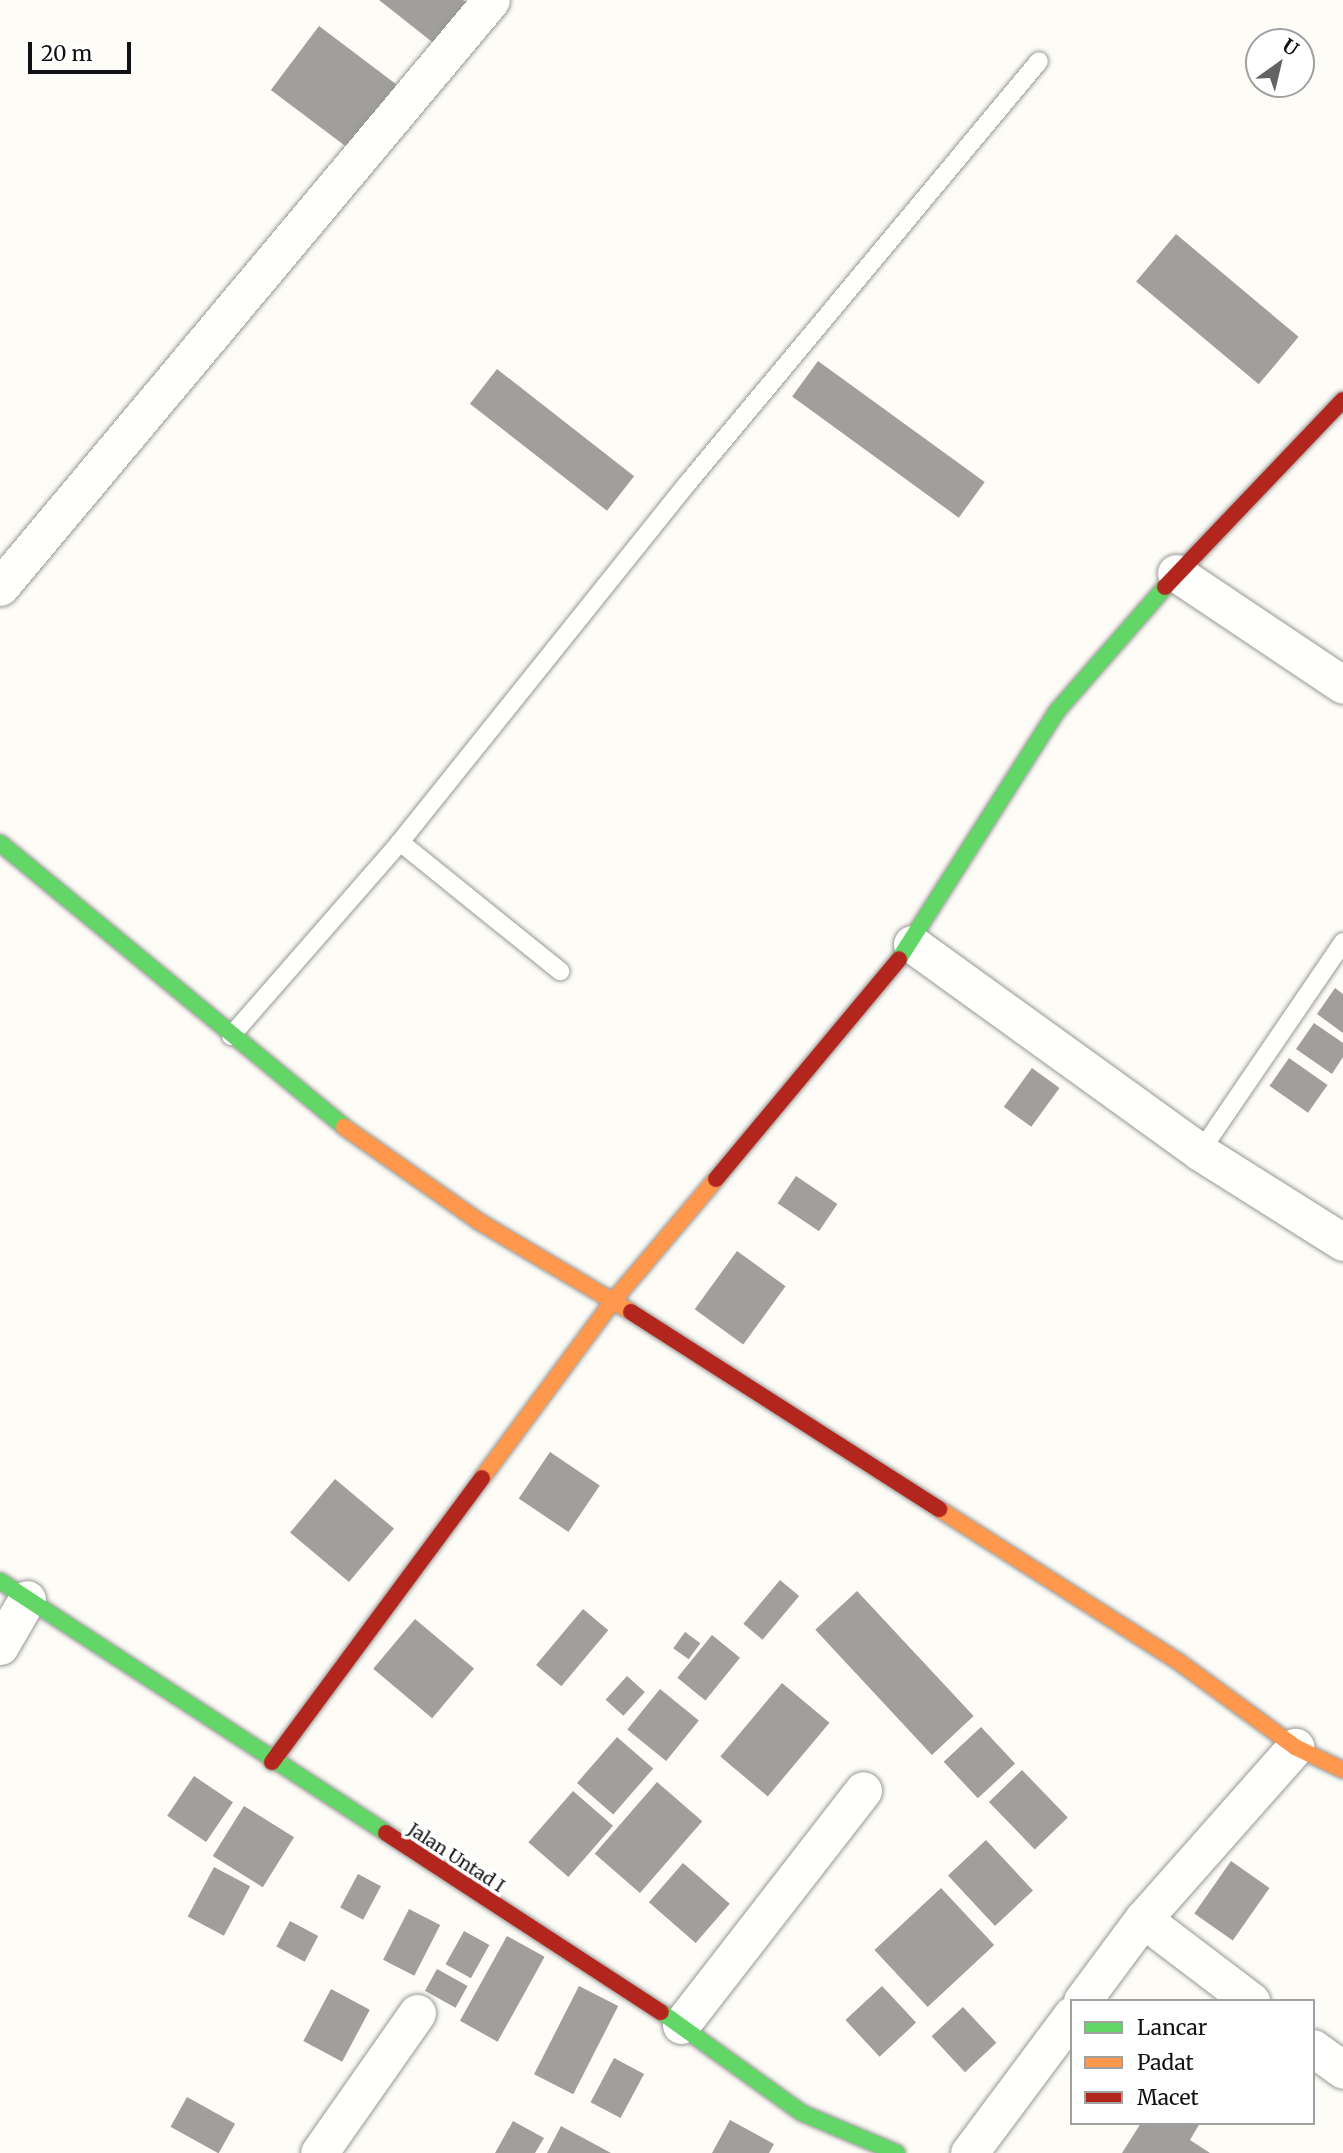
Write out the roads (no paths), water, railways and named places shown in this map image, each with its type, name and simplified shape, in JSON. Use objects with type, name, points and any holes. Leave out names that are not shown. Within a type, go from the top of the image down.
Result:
[{"type":"street","points":[[0,587],[491,0]]},
{"type":"street","points":[[272,1762],[613,1301],[912,944],[1057,711],[1176,573],[1343,400]]},
{"type":"street","points":[[1176,573],[1343,685]]},
{"type":"street","points":[[0,844],[333,1119],[478,1222],[613,1301],[1179,1662],[1295,1747],[1343,1770]]},
{"type":"street","points":[[912,944],[1200,1152],[1343,1242]]},
{"type":"street","points":[[0,1646],[14,1590]]},
{"type":"street","name":"Jalan Untad I","points":[[14,1590],[272,1762],[681,2025],[803,2113],[897,2153]]},
{"type":"street","points":[[1083,1999],[1143,1919],[1295,1747]]},
{"type":"street","points":[[681,2025],[863,1790]]},
{"type":"street","points":[[1143,1919],[1248,1999]]},
{"type":"street","points":[[319,2153],[417,2013]]},
{"type":"street","points":[[969,2153],[1070,2018]]},
{"type":"street","points":[[1315,2049],[1343,2070]]},
{"type":"lane","points":[[231,1036],[400,842],[687,484],[1039,61]]},
{"type":"lane","points":[[400,842],[560,971]]},
{"type":"lane","points":[[1200,1152],[1343,942]]}]
